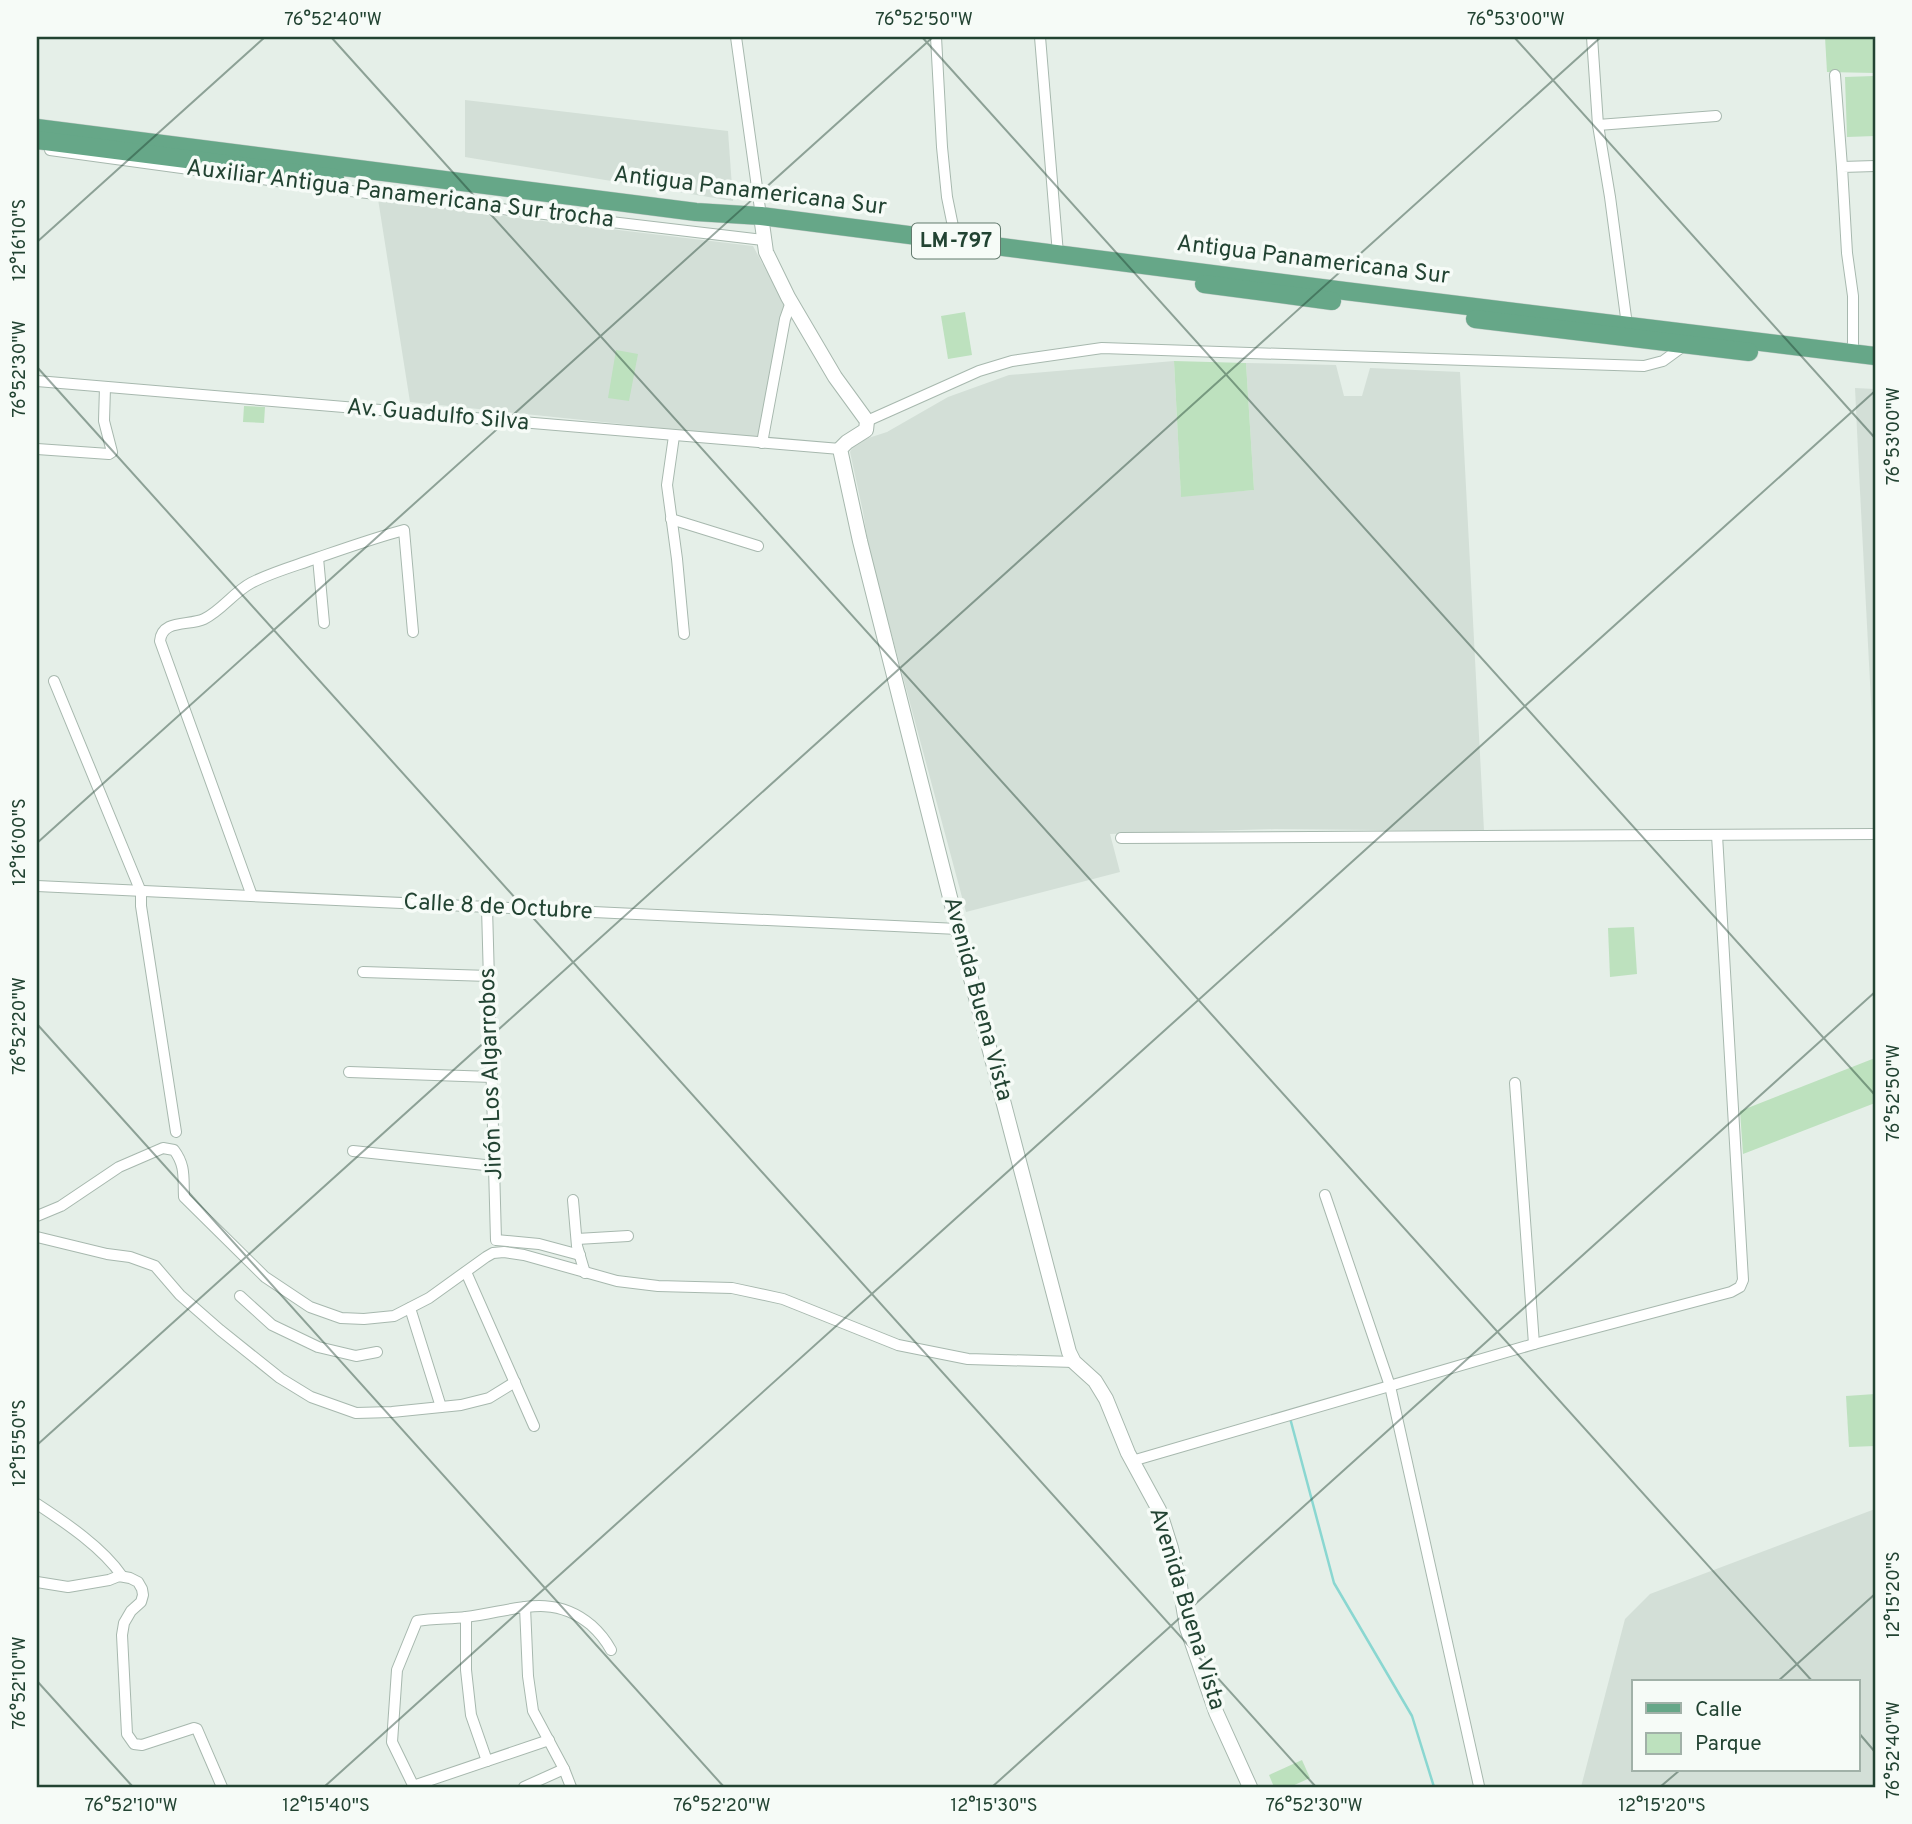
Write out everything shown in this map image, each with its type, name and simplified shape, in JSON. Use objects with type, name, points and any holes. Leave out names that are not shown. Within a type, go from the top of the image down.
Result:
[{"type":"main road","name":"Antigua Panamericana Sur","points":[[37,128],[762,228],[1627,325],[1875,367]]},
{"type":"main road","name":"Antigua Panamericana Sur","points":[[37,140],[530,196]]},
{"type":"main road","name":"Antigua Panamericana Sur","points":[[762,228],[956,241],[1685,345],[1717,342],[1875,356]]},
{"type":"street","points":[[736,37],[766,252],[791,302],[835,377],[867,421],[866,430],[840,449]]},
{"type":"street","points":[[936,37],[942,147],[947,197],[956,241]]},
{"type":"street","points":[[1040,37],[1058,254]]},
{"type":"street","points":[[1592,37],[1598,125],[1627,325]]},
{"type":"street","points":[[1835,75],[1847,253],[1853,296],[1853,353]]},
{"type":"street","points":[[1598,125],[1717,116]]},
{"type":"street","name":"Auxiliar Antigua Panamericana Sur trocha","points":[[37,149],[342,190],[762,228]]},
{"type":"street","points":[[1842,167],[1875,166]]},
{"type":"street","points":[[762,443],[785,319],[791,302]]},
{"type":"street","points":[[867,421],[981,370],[1012,361],[1102,348],[1644,366],[1663,361],[1685,345]]},
{"type":"street","name":"Av. Guadulfo Silva","points":[[37,380],[840,449]]},
{"type":"street","points":[[37,449],[109,454],[112,452],[104,421],[105,387]]},
{"type":"street","points":[[674,436],[667,485],[684,634]]},
{"type":"street","name":"Avenida Buena Vista","points":[[840,449],[860,541],[958,929],[1069,1352],[1074,1362],[1095,1381],[1132,1461],[1159,1510],[1171,1548],[1187,1628],[1216,1712],[1250,1787]]},
{"type":"street","points":[[671,519],[758,546]]},
{"type":"street","points":[[252,897],[159,641],[160,634],[177,624],[203,620],[249,584],[274,572],[362,541],[404,530],[413,632]]},
{"type":"street","points":[[318,558],[324,623]]},
{"type":"street","points":[[54,681],[141,892],[176,1132]]},
{"type":"street","points":[[1121,838],[1875,834]]},
{"type":"street","points":[[1132,1461],[1534,1345],[1719,1295],[1735,1290],[1742,1284],[1717,835]]},
{"type":"street","name":"Calle 8 de Octubre","points":[[37,886],[958,929]]},
{"type":"street","name":"Jirón Los Algarrobos","points":[[487,907],[496,1240],[539,1244],[580,1255]]},
{"type":"street","points":[[363,972],[489,976]]},
{"type":"street","points":[[349,1072],[492,1077]]},
{"type":"street","points":[[1515,1083],[1534,1345]]},
{"type":"street","points":[[37,1216],[61,1206],[119,1167],[163,1148],[174,1150],[184,1167],[184,1197],[264,1278],[310,1307],[341,1318],[394,1316],[429,1298],[493,1253],[504,1252],[552,1261],[617,1281],[658,1286],[732,1288],[783,1299],[898,1345],[968,1359],[1074,1362]]},
{"type":"street","points":[[353,1151],[494,1166]]},
{"type":"street","points":[[1325,1195],[1390,1386],[1479,1786]]},
{"type":"street","points":[[573,1200],[577,1239],[585,1273]]},
{"type":"street","points":[[577,1239],[628,1236]]},
{"type":"street","points":[[37,1237],[130,1257],[155,1266],[180,1295],[220,1331],[280,1378],[312,1397],[356,1413],[461,1405],[489,1398],[514,1382]]},
{"type":"street","points":[[466,1272],[534,1426]]},
{"type":"street","points":[[240,1296],[272,1325],[318,1347],[356,1356],[377,1352]]},
{"type":"street","points":[[410,1308],[441,1407]]},
{"type":"street","points":[[37,1504],[111,1560],[122,1576]]},
{"type":"street","points":[[37,1583],[68,1587],[122,1576],[138,1582],[143,1595],[141,1602],[131,1611],[124,1623],[122,1635],[127,1734],[134,1744],[142,1745],[197,1729],[222,1787]]},
{"type":"street","points":[[549,1740],[414,1787],[391,1742],[397,1670],[415,1624],[420,1620],[466,1617],[525,1607],[556,1606],[582,1617],[604,1635],[611,1650]]},
{"type":"street","points":[[525,1607],[528,1676],[533,1711],[571,1787]]},
{"type":"street","points":[[466,1617],[466,1671],[471,1715],[486,1762]]},
{"type":"street","points":[[524,1787],[564,1769]]},
{"type":"shaded area","points":[[465,100],[728,131],[733,201],[465,157]]},
{"type":"shaded area","points":[[378,199],[753,246],[792,319],[785,331],[767,439],[410,402]]},
{"type":"shaded area","points":[[1174,361],[1181,496],[1254,490],[1246,363],[1336,365],[1344,396],[1362,396],[1370,368],[1460,372],[1484,831],[1275,829],[1110,834],[1120,872],[966,912],[869,550],[850,452],[856,442],[887,432],[948,397],[1009,375]]},
{"type":"shaded area","points":[[1855,388],[1875,389],[1875,778],[1859,472]]},
{"type":"shaded area","points":[[1875,1509],[1875,1787],[1581,1787],[1625,1619],[1650,1594]]},
{"type":"green space","points":[[1825,37],[1875,37],[1875,73],[1827,72]]},
{"type":"green space","points":[[1874,76],[1875,136],[1847,137],[1845,77]]},
{"type":"green space","points":[[965,312],[972,355],[948,359],[941,316]]},
{"type":"green space","points":[[616,350],[638,354],[629,401],[608,398]]},
{"type":"green space","points":[[1174,361],[1246,363],[1254,490],[1181,497]]},
{"type":"green space","points":[[244,406],[265,407],[264,423],[243,422]]},
{"type":"green space","points":[[1634,927],[1637,974],[1610,977],[1608,928]]},
{"type":"green space","points":[[1875,1058],[1875,1103],[1743,1154],[1740,1111]]},
{"type":"green space","points":[[1875,1394],[1875,1446],[1849,1447],[1846,1396]]},
{"type":"green space","points":[[1302,1760],[1310,1778],[1290,1787],[1274,1787],[1269,1775]]},
{"type":"waterway","points":[[1290,1418],[1334,1583],[1412,1716],[1434,1787]]}]
